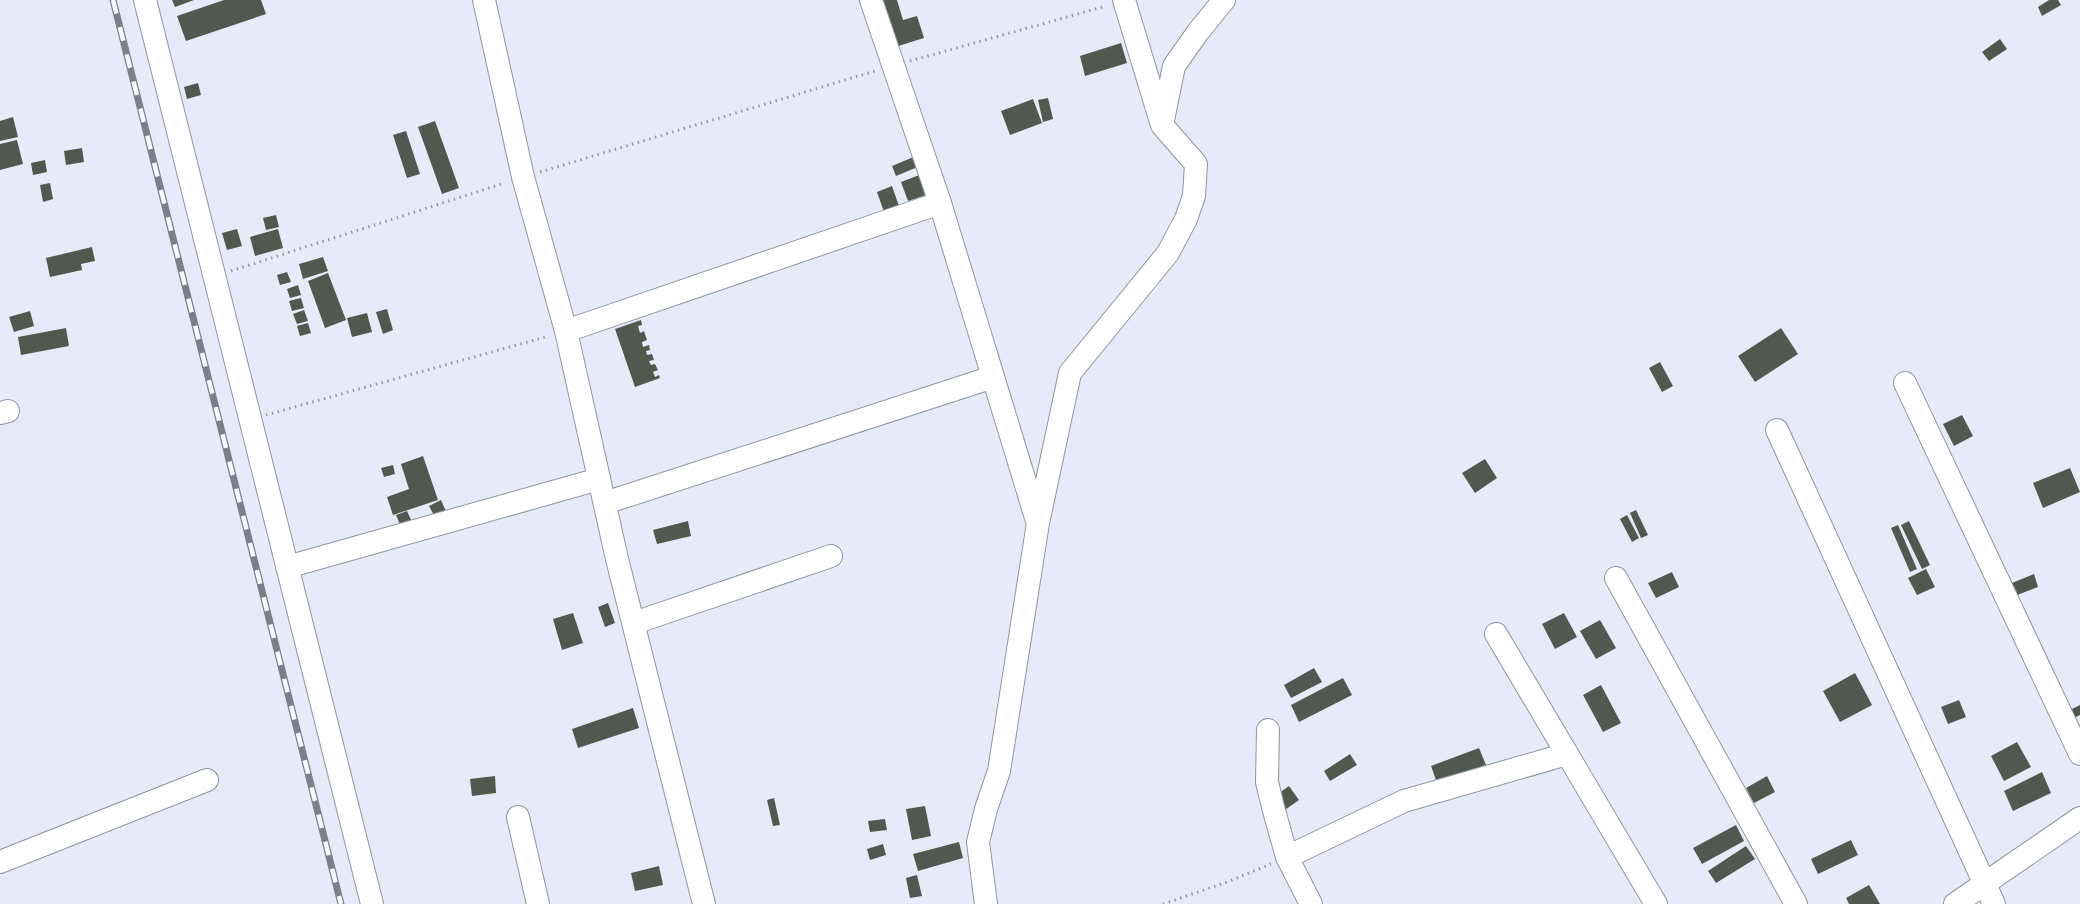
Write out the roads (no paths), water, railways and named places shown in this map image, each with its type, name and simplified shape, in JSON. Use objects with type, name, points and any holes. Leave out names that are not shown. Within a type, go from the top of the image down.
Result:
[{"type":"street","points":[[145,0],[372,904]]},
{"type":"street","points":[[484,0],[524,177],[566,331],[604,502],[704,904]]},
{"type":"street","points":[[871,0],[940,203],[1038,523]]},
{"type":"street","points":[[986,904],[978,842],[999,771],[1038,523],[1070,373],[1168,253],[1186,219],[1194,196],[1196,164],[1162,125],[1124,0]]},
{"type":"street","points":[[1162,125],[1174,66],[1224,0]]},
{"type":"street","points":[[566,331],[940,203]]},
{"type":"street","points":[[604,502],[993,377]]},
{"type":"street","points":[[1905,382],[2080,753]]},
{"type":"street","points":[[1777,429],[1989,894]]},
{"type":"street","points":[[287,567],[599,479]]},
{"type":"street","points":[[634,623],[831,556]]},
{"type":"street","points":[[1616,578],[1796,904]]},
{"type":"street","points":[[1496,634],[1656,904]]},
{"type":"street","points":[[1268,730],[1267,782],[1287,857],[1311,904]]},
{"type":"street","points":[[1287,857],[1404,801],[1567,754]]},
{"type":"street","points":[[0,862],[207,780]]},
{"type":"street","points":[[518,817],[538,904]]},
{"type":"street","points":[[1955,904],[1989,894],[2080,818]]},
{"type":"railway","points":[[113,0],[341,904]]}]
